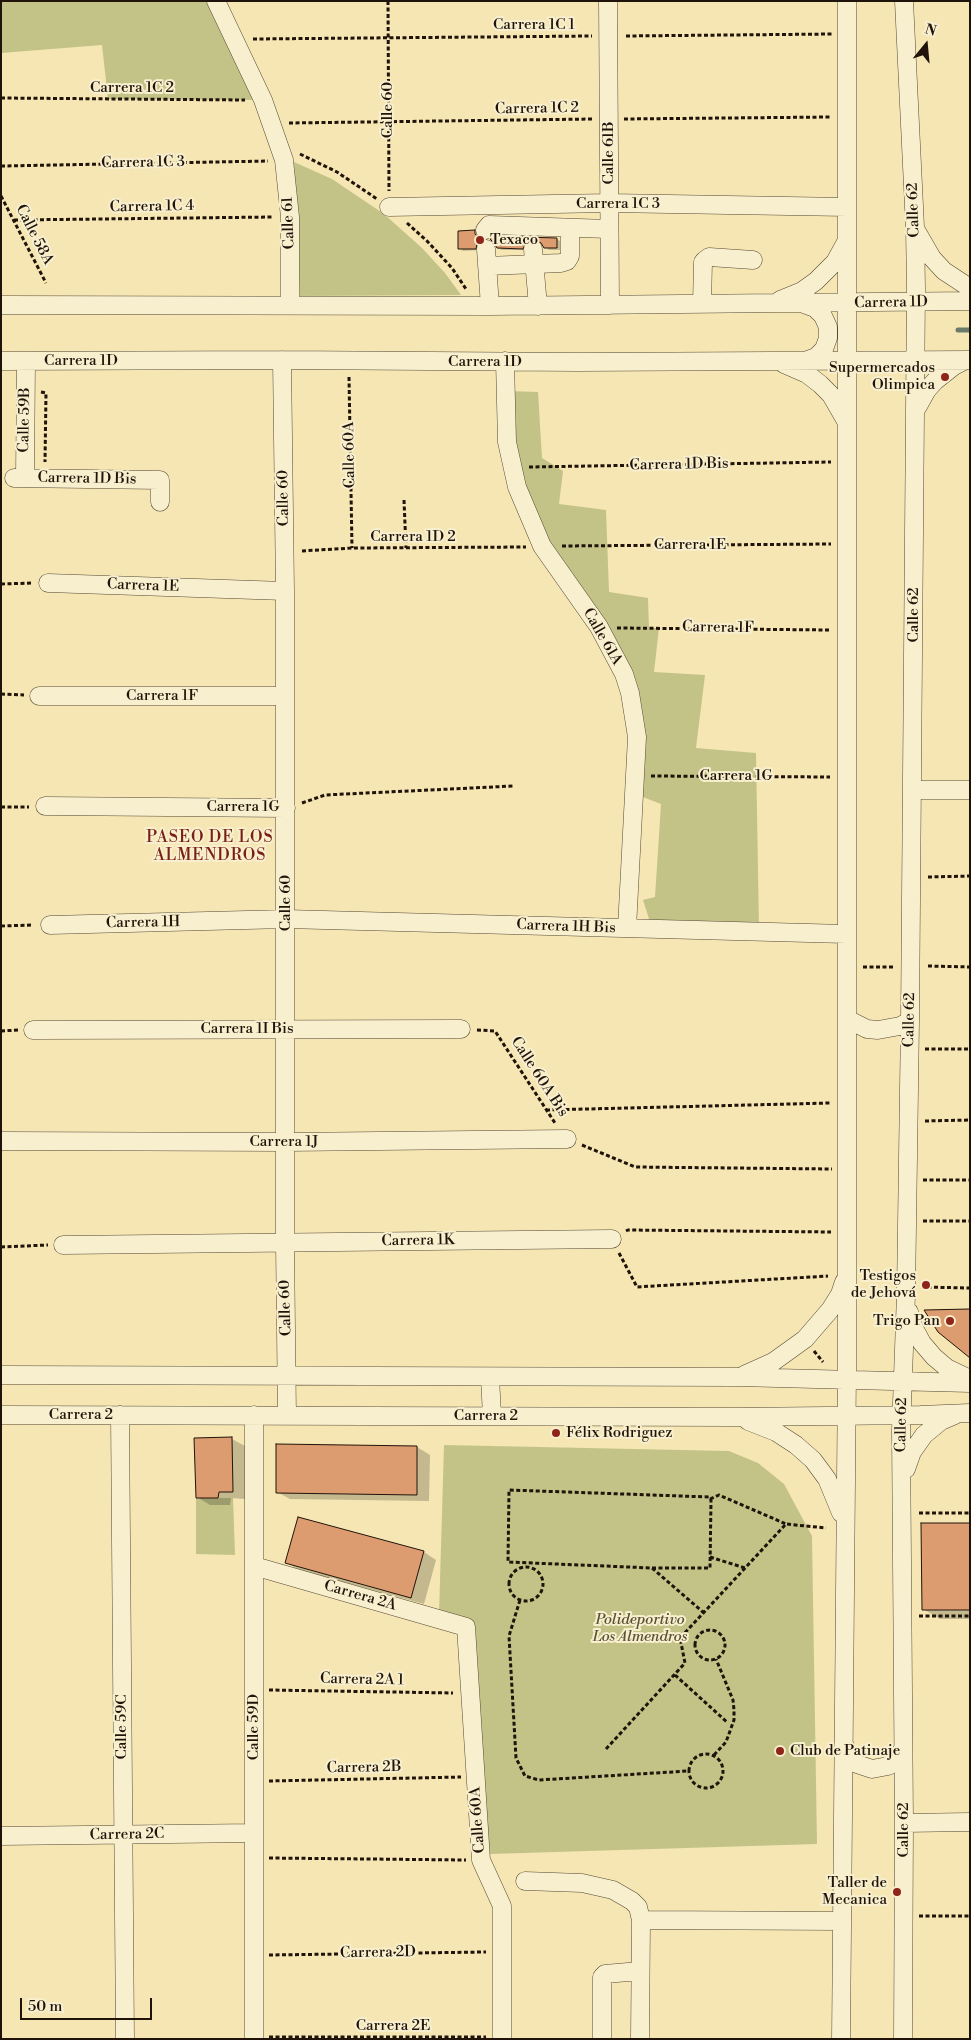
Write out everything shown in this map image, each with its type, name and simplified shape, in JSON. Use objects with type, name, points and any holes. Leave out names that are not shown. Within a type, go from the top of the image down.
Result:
[{"type":"street","name":"Calle 61","points":[[216,1],[263,100],[284,160],[290,217],[290,305]]},
{"type":"street","name":"Calle 61B","points":[[608,1],[610,305]]},
{"type":"street","points":[[738,1377],[756,1371],[773,1362],[805,1339],[830,1310],[840,1294],[846,1019],[847,1]]},
{"type":"street","name":"Calle 62","points":[[903,2039],[902,1415],[911,1290],[910,967],[916,411],[915,227],[904,1]]},
{"type":"street","name":"Carrera 1C 3","points":[[388,207],[610,203],[847,207]]},
{"type":"street","points":[[485,230],[489,224],[533,242],[561,263],[567,261],[570,256],[570,228]]},
{"type":"street","points":[[915,227],[922,243],[932,258],[944,270],[970,288]]},
{"type":"street","points":[[482,306],[486,257],[570,228],[610,229]]},
{"type":"street","points":[[770,304],[802,291],[816,281],[835,262],[847,241]]},
{"type":"street","points":[[533,242],[538,306]]},
{"type":"street","points":[[702,304],[703,262],[705,260],[709,257],[753,260]]},
{"type":"street","name":"Carrera 1D","points":[[1,305],[538,306],[970,302]]},
{"type":"street","points":[[804,304],[815,308],[824,316],[828,326],[828,338],[824,349],[816,357],[805,361]]},
{"type":"street","name":"Calle 60","points":[[282,360],[286,591],[284,1029],[286,1142],[284,1242],[288,1416]]},
{"type":"street","points":[[916,411],[920,400],[935,381],[944,373],[968,360]]},
{"type":"street","name":"Carrera 1D","points":[[1,361],[968,360]]},
{"type":"street","name":"Calle 61A","points":[[504,361],[507,442],[511,468],[517,486],[542,546],[599,627],[624,674],[630,693],[637,737],[627,928]]},
{"type":"street","points":[[776,361],[807,374],[820,384],[831,395],[847,424]]},
{"type":"street","name":"Calle 59B","points":[[19,478],[26,362]]},
{"type":"street","name":"Carrera 1D Bis","points":[[19,478],[160,480],[160,502]]},
{"type":"street","name":"Carrera 1E","points":[[48,583],[286,591]]},
{"type":"street","name":"Carrera 1F","points":[[39,696],[285,696]]},
{"type":"street","points":[[912,790],[970,790]]},
{"type":"street","name":"Carrera 1G","points":[[45,806],[286,808]]},
{"type":"street","name":"Carrera 1H Bis","points":[[286,919],[846,934]]},
{"type":"street","name":"Carrera 1H","points":[[50,925],[286,919]]},
{"type":"street","points":[[846,1019],[867,1029],[878,1030],[900,1026],[910,1021]]},
{"type":"street","name":"Carrera 1I Bis","points":[[32,1030],[461,1029]]},
{"type":"street","name":"Carrera 1J","points":[[1,1141],[286,1142],[567,1139]]},
{"type":"street","name":"Carrera 1K","points":[[63,1245],[612,1239]]},
{"type":"street","points":[[839,1276],[847,1380],[844,1522],[841,2039]]},
{"type":"street","points":[[911,1290],[908,1311],[922,1343],[947,1368],[970,1379]]},
{"type":"street","points":[[1,1375],[738,1377],[970,1383]]},
{"type":"street","points":[[490,1377],[492,1416]]},
{"type":"street","points":[[903,1482],[912,1452],[924,1435],[941,1421],[965,1412]]},
{"type":"street","name":"Carrera 2","points":[[1,1415],[734,1417],[902,1415],[965,1412]]},
{"type":"street","name":"Calle 59C","points":[[120,1415],[125,2039]]},
{"type":"street","name":"Calle 59D","points":[[254,1415],[254,2038]]},
{"type":"street","points":[[734,1417],[776,1432],[796,1445],[813,1460],[827,1479],[837,1500],[844,1522]]},
{"type":"street","name":"Carrera 2A","points":[[254,1566],[466,1627]]},
{"type":"street","name":"Calle 60A","points":[[466,1627],[481,1860],[502,1906],[502,2038]]},
{"type":"street","points":[[844,1744],[850,1758],[864,1768],[872,1769],[888,1766],[900,1755],[903,1748]]},
{"type":"street","points":[[904,1823],[970,1822]]},
{"type":"street","name":"Carrera 2C","points":[[1,1836],[254,1834]]},
{"type":"street","points":[[525,1881],[582,1883],[613,1890],[632,1901],[638,1907],[640,1920],[640,2039]]},
{"type":"street","points":[[640,1920],[842,1921]]},
{"type":"street","points":[[602,2039],[602,1977],[605,1974],[640,1971]]},
{"type":"path","name":"Calle 60","points":[[388,1],[388,207]]},
{"type":"path","name":"Carrera 1C 1","points":[[235,39],[833,34]]},
{"type":"path","name":"Carrera 1C 2","points":[[1,98],[263,100]]},
{"type":"path","name":"Carrera 1C 2","points":[[271,123],[834,117]]},
{"type":"path","points":[[278,142],[337,172],[388,207],[427,241],[452,268],[469,293],[482,306]]},
{"type":"path","name":"Carrera 1C 3","points":[[1,166],[284,160]]},
{"type":"path","name":"Calle 58A","points":[[1,196],[46,283]]},
{"type":"path","name":"Carrera 1C 4","points":[[14,220],[290,217]]},
{"type":"path","name":"Calle 60A","points":[[349,361],[352,548]]},
{"type":"path","name":"Carrera 1D Bis","points":[[511,468],[832,462],[847,460]]},
{"type":"path","points":[[404,500],[406,548]]},
{"type":"path","name":"Carrera 1E","points":[[542,546],[839,544]]},
{"type":"path","name":"Carrera 1D 2","points":[[285,552],[352,548],[542,546]]},
{"type":"path","points":[[1,584],[48,583]]},
{"type":"path","name":"Carrera 1F","points":[[599,627],[837,630]]},
{"type":"path","name":"Carrera 1G","points":[[636,776],[836,776]]},
{"type":"path","name":"Carrera 1G","points":[[286,808],[325,795],[513,786]]},
{"type":"path","points":[[1,808],[45,806]]},
{"type":"path","points":[[922,877],[970,876]]},
{"type":"path","points":[[1,926],[50,925]]},
{"type":"path","points":[[846,967],[970,967]]},
{"type":"path","name":"Calle 60A Bis","points":[[461,1029],[495,1030],[546,1110],[567,1139]]},
{"type":"path","points":[[920,1048],[970,1049]]},
{"type":"path","points":[[546,1110],[831,1103]]},
{"type":"path","points":[[918,1121],[970,1120]]},
{"type":"path","points":[[567,1139],[636,1167],[833,1169]]},
{"type":"path","points":[[917,1180],[970,1180]]},
{"type":"path","points":[[917,1221],[970,1221]]},
{"type":"path","points":[[832,1232],[628,1230],[612,1239],[637,1286],[839,1276]]},
{"type":"path","points":[[1,1248],[63,1245]]},
{"type":"path","points":[[911,1290],[970,1288]]},
{"type":"path","points":[[710,1499],[710,1568],[652,1568],[508,1562],[509,1490],[709,1497],[710,1499],[719,1495],[786,1524],[826,1528]]},
{"type":"path","points":[[913,1513],[970,1513]]},
{"type":"path","points":[[606,1749],[685,1663],[680,1638],[786,1524]]},
{"type":"path","points":[[710,1557],[745,1568]]},
{"type":"path","points":[[527,1567],[538,1571],[544,1582],[541,1593],[532,1600],[520,1600],[511,1592],[509,1580],[516,1570],[527,1567]]},
{"type":"path","points":[[652,1568],[704,1613]]},
{"type":"path","points":[[520,1600],[509,1636],[516,1758],[526,1776],[539,1780],[688,1771]]},
{"type":"path","points":[[914,1616],[970,1616]]},
{"type":"path","points":[[713,1629],[722,1635],[726,1644],[723,1653],[716,1659],[706,1660],[698,1655],[694,1646],[696,1636],[704,1630],[713,1629]]},
{"type":"path","points":[[714,1755],[726,1742],[734,1720],[733,1700],[716,1659]]},
{"type":"path","points":[[674,1675],[728,1723]]},
{"type":"path","name":"Carrera 2A 1","points":[[254,1690],[470,1693]]},
{"type":"path","points":[[702,1753],[714,1755],[720,1760],[723,1768],[722,1776],[718,1783],[711,1787],[703,1788],[696,1785],[690,1779],[688,1771],[692,1760],[702,1753]]},
{"type":"path","name":"Carrera 2B","points":[[254,1781],[475,1777]]},
{"type":"path","points":[[254,1858],[481,1860]]},
{"type":"path","points":[[916,1916],[970,1916]]},
{"type":"path","name":"Carrera 2D","points":[[254,1955],[502,1952]]},
{"type":"path","name":"Carrera 2E","points":[[254,2038],[502,2038]]},
{"type":"green space","points":[[1,1],[216,1],[263,100],[108,99],[102,45],[1,53]]},
{"type":"green space","points":[[294,162],[332,179],[384,214],[422,248],[445,273],[461,295],[300,296]]},
{"type":"green space","points":[[508,391],[538,392],[542,458],[563,471],[559,504],[606,510],[609,592],[648,598],[649,628],[659,628],[654,672],[705,675],[696,748],[756,753],[759,929],[651,925],[643,900],[655,897],[661,804],[635,794],[624,674],[542,546],[511,468]]},
{"type":"green space","name":"Polideportivo Los Almendros","points":[[444,1445],[729,1451],[758,1463],[784,1484],[812,1536],[817,1844],[490,1854],[466,1627],[439,1614]]},
{"type":"green space","points":[[196,1498],[233,1498],[235,1555],[196,1554]]},
{"type":"building","points":[[475,230],[475,234],[481,240],[477,244],[476,249],[458,249],[458,231]]},
{"type":"building","points":[[494,236],[557,238],[557,248],[544,248],[541,243],[533,238],[527,241],[523,249],[497,248],[490,239]]},
{"type":"building","name":"Trigo Pan","points":[[970,1309],[970,1358],[938,1332],[924,1310]]},
{"type":"building","points":[[232,1437],[233,1492],[219,1492],[218,1498],[196,1498],[194,1438]]},
{"type":"building","points":[[276,1444],[417,1446],[417,1495],[276,1493]]},
{"type":"building","points":[[298,1517],[424,1551],[411,1598],[285,1563]]},
{"type":"building","points":[[921,1523],[970,1523],[970,1610],[922,1610]]},
{"type":"waterway","points":[[958,330],[970,330]]},
{"type":"place","name":"Texaco","points":[[480,240]]},
{"type":"place","name":"Supermercados Olimpica","points":[[945,377]]},
{"type":"place","name":"Testigos de Jehová","points":[[926,1285]]},
{"type":"place","name":"Trigo Pan","points":[[950,1321]]},
{"type":"place","name":"Félix Rodriguez","points":[[556,1433]]},
{"type":"place","name":"Club de Patinaje","points":[[780,1751]]},
{"type":"place","name":"Taller de Mecanica","points":[[897,1892]]},
{"type":"district","name":"PASEO DE LOS ALMENDROS","points":[[210,847]]}]
